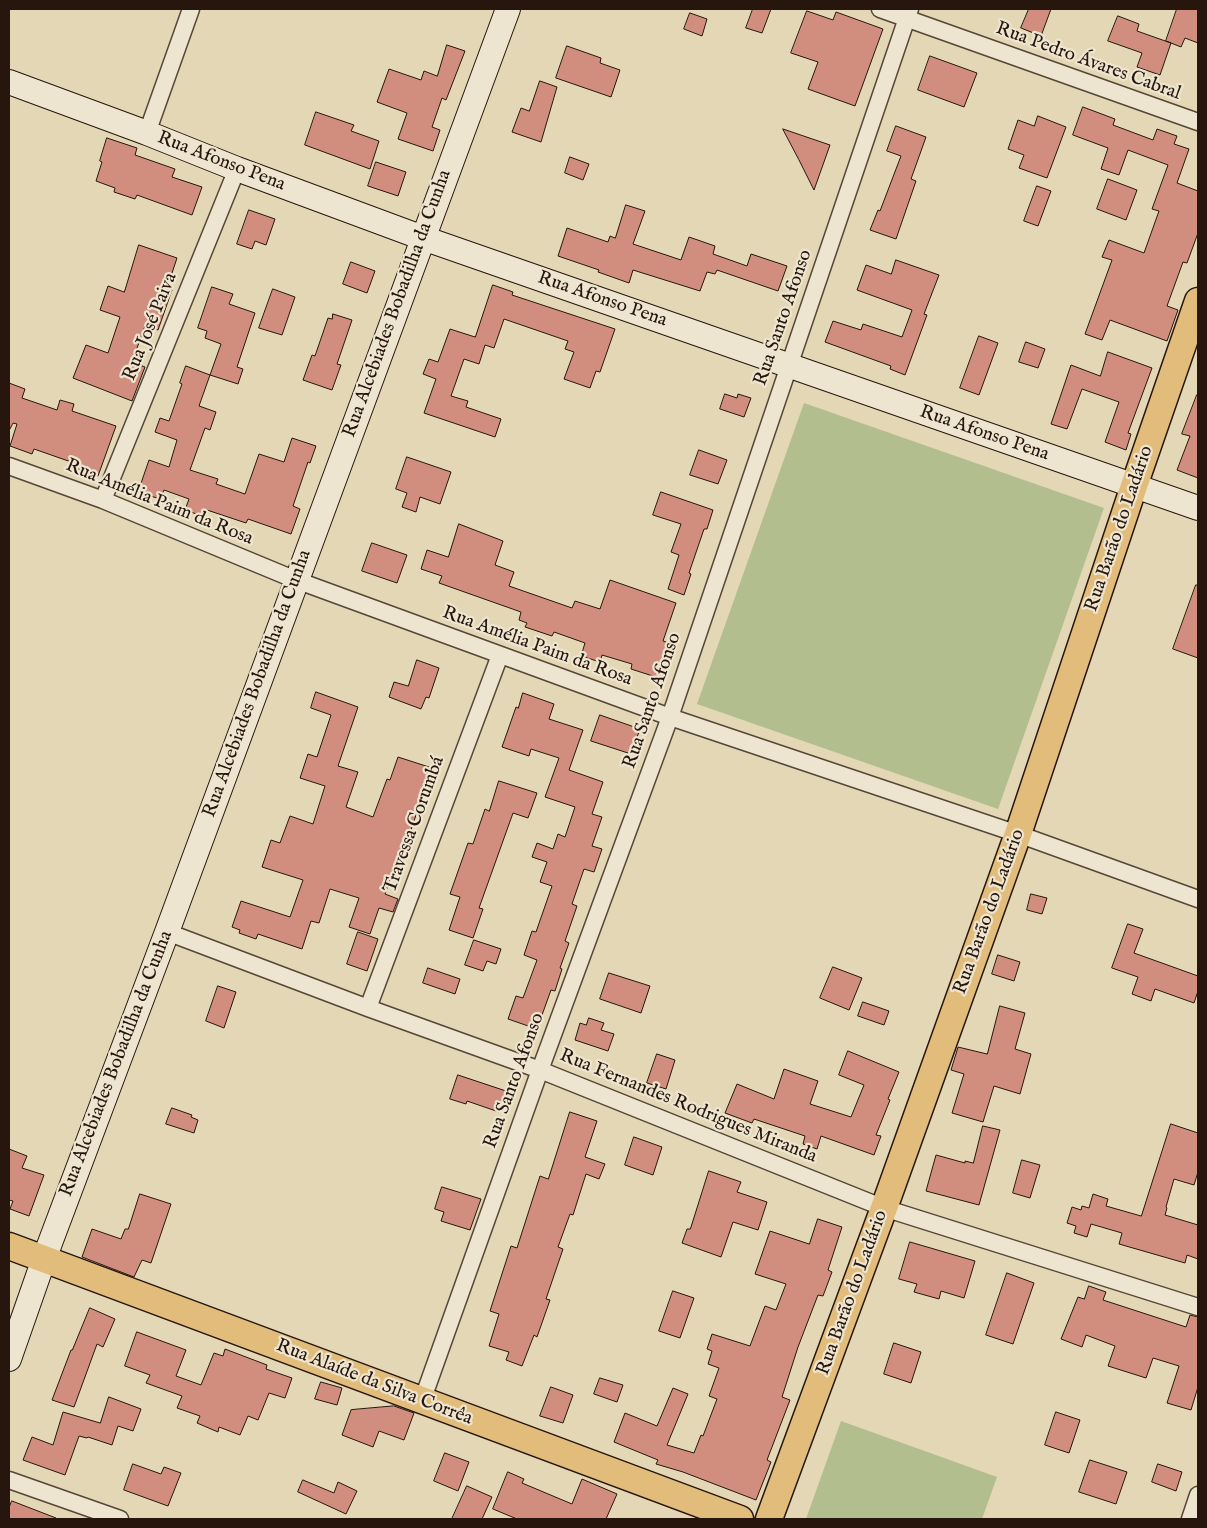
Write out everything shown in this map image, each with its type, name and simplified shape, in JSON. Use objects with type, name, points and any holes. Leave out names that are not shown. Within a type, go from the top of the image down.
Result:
[{"type":"main road","name":"Rua Barão do Ladário","points":[[769,1519],[884,1208],[1018,834],[1198,301]]},
{"type":"main road","name":"Rua Alaíde da Silva Corrêa","points":[[9,1246],[740,1519]]},
{"type":"street","points":[[147,132],[191,9]]},
{"type":"street","name":"Rua Alcebiades Bobadilha da Cunha","points":[[9,1359],[44,1259],[167,932],[508,9]]},
{"type":"street","name":"Rua Pedro Ávares Cabral","points":[[880,9],[908,14],[1198,122]]},
{"type":"street","name":"Rua Santo Afonso","points":[[422,1401],[540,1070],[670,717],[908,14]]},
{"type":"street","name":"Rua Afonso Pena","points":[[9,82],[147,132],[237,169],[423,238],[1198,508]]},
{"type":"street","name":"Rua José Paiva","points":[[103,500],[237,169]]},
{"type":"street","name":"Rua Amélia Paim da Rosa","points":[[9,466],[103,500],[296,580],[670,717],[1018,834],[1198,899]]},
{"type":"street","name":"Travessa Corumbá","points":[[368,1008],[500,655]]},
{"type":"street","name":"Rua Fernandes Rodrigues Miranda","points":[[167,932],[368,1008],[540,1070],[884,1208],[1198,1308]]},
{"type":"street","points":[[9,1480],[120,1519]]},
{"type":"street","points":[[1190,1519],[1198,1495]]},
{"type":"green space","points":[[804,403],[1104,508],[998,809],[697,704]]},
{"type":"green space","points":[[841,1421],[997,1477],[982,1519],[806,1519]]},
{"type":"building","points":[[753,9],[771,9],[762,33],[746,28]]},
{"type":"building","points":[[1029,9],[1051,9],[1041,36],[1021,28]]},
{"type":"building","points":[[1177,9],[1198,9],[1198,43],[1185,38],[1181,47],[1166,41]]},
{"type":"building","points":[[807,11],[833,20],[836,12],[883,29],[855,106],[808,89],[818,62],[791,53]]},
{"type":"building","points":[[690,13],[707,19],[702,36],[684,29]]},
{"type":"building","points":[[1118,16],[1139,24],[1137,31],[1171,43],[1160,75],[1137,67],[1142,53],[1108,41]]},
{"type":"building","points":[[447,45],[465,51],[446,100],[442,98],[432,127],[440,130],[433,151],[398,139],[407,113],[377,102],[389,69],[421,80],[424,71],[437,76]]},
{"type":"building","points":[[567,46],[601,58],[600,63],[620,70],[611,97],[556,78]]},
{"type":"building","points":[[930,56],[977,73],[964,107],[918,90]]},
{"type":"building","points":[[540,81],[557,87],[541,142],[512,132],[521,108],[529,111]]},
{"type":"building","points":[[1083,107],[1115,119],[1113,125],[1153,140],[1157,129],[1177,136],[1174,144],[1189,149],[1177,183],[1198,191],[1198,233],[1187,263],[1183,262],[1167,306],[1178,310],[1167,341],[1110,320],[1102,340],[1085,334],[1112,260],[1102,257],[1109,240],[1144,253],[1159,211],[1152,209],[1168,165],[1128,150],[1119,175],[1101,169],[1108,148],[1073,135]]},
{"type":"building","points":[[316,112],[354,125],[351,131],[379,141],[370,169],[305,145]]},
{"type":"building","points":[[1038,116],[1066,127],[1047,178],[1019,168],[1024,155],[1008,149],[1018,120],[1034,126]]},
{"type":"building","points":[[896,126],[926,137],[911,179],[916,181],[896,239],[870,230],[878,210],[880,211],[901,156],[887,151]]},
{"type":"building","points":[[783,129],[830,145],[814,190],[799,160]]},
{"type":"building","points":[[107,138],[137,148],[135,155],[175,169],[172,177],[202,187],[192,215],[137,195],[135,199],[114,192],[115,188],[96,181]]},
{"type":"building","points":[[570,157],[589,164],[583,180],[565,173]]},
{"type":"building","points":[[376,162],[406,172],[398,196],[368,186]]},
{"type":"building","points":[[1108,179],[1137,190],[1126,220],[1097,209]]},
{"type":"building","points":[[1037,186],[1051,191],[1038,226],[1024,221]]},
{"type":"building","points":[[626,205],[645,211],[633,244],[681,260],[689,237],[715,246],[713,254],[747,266],[751,254],[787,266],[778,291],[717,270],[715,274],[707,272],[700,291],[633,270],[629,283],[558,256],[567,228],[608,242],[610,236],[615,238]]},
{"type":"building","points":[[249,210],[275,219],[266,245],[255,241],[252,249],[237,244]]},
{"type":"building","points":[[139,245],[177,258],[167,288],[172,290],[158,330],[145,326],[132,362],[145,367],[132,401],[73,378],[86,345],[108,353],[120,317],[100,310],[108,286],[124,292]]},
{"type":"building","points":[[896,260],[939,275],[924,314],[927,315],[905,375],[890,369],[891,366],[825,342],[833,321],[861,330],[863,324],[902,337],[912,310],[857,290],[866,265],[891,274]]},
{"type":"building","points":[[351,262],[375,271],[367,293],[343,284]]},
{"type":"building","points":[[493,285],[513,292],[512,295],[615,329],[600,372],[596,371],[590,388],[564,379],[574,352],[565,349],[568,341],[504,319],[494,348],[485,345],[479,364],[464,359],[451,396],[468,401],[466,407],[501,419],[495,437],[424,413],[436,379],[423,374],[429,359],[438,362],[450,329],[475,337]]},
{"type":"building","points":[[212,287],[233,294],[229,304],[255,313],[237,367],[243,369],[238,384],[210,375],[221,344],[205,338],[207,331],[198,328]]},
{"type":"building","points":[[273,289],[295,297],[282,335],[259,328]]},
{"type":"building","points":[[333,314],[352,320],[337,364],[341,365],[332,390],[303,380],[312,355],[315,356],[328,318],[332,319]]},
{"type":"building","points":[[979,336],[998,343],[979,395],[960,388]]},
{"type":"building","points":[[1026,342],[1045,349],[1038,368],[1019,362]]},
{"type":"building","points":[[1108,352],[1152,368],[1128,433],[1131,434],[1126,450],[1105,442],[1119,402],[1082,389],[1067,429],[1051,424],[1071,365],[1100,376]]},
{"type":"building","points":[[186,366],[210,375],[199,406],[216,412],[210,430],[205,428],[190,470],[218,479],[216,484],[245,494],[259,454],[284,462],[292,438],[316,446],[310,463],[308,462],[293,506],[300,509],[291,534],[248,519],[246,523],[207,510],[205,517],[185,510],[189,499],[164,490],[160,499],[138,492],[149,460],[169,467],[177,440],[155,432],[160,418],[169,421]]},
{"type":"building","points":[[9,383],[25,389],[22,398],[57,410],[60,400],[74,404],[72,411],[116,426],[98,476],[75,468],[77,464],[34,449],[32,454],[10,446],[17,424],[13,423],[9,429]]},
{"type":"building","points":[[725,394],[737,398],[738,394],[751,398],[744,417],[720,409]]},
{"type":"building","points":[[1197,395],[1198,478],[1177,470],[1190,436],[1182,434]]},
{"type":"building","points":[[699,450],[727,460],[718,484],[690,475]]},
{"type":"building","points":[[407,457],[451,472],[440,504],[420,497],[416,512],[402,507],[407,493],[396,489]]},
{"type":"building","points":[[661,492],[713,510],[707,529],[704,529],[689,573],[691,574],[684,595],[668,589],[679,555],[671,552],[681,524],[653,515]]},
{"type":"building","points":[[459,524],[503,541],[495,565],[514,572],[509,586],[572,608],[575,601],[600,609],[610,580],[676,603],[663,641],[670,643],[659,678],[631,669],[632,664],[602,655],[600,662],[581,656],[585,643],[554,632],[552,636],[525,627],[527,623],[519,620],[521,612],[439,583],[442,576],[421,569],[427,550],[448,557]]},
{"type":"building","points":[[372,543],[407,555],[397,583],[362,571]]},
{"type":"building","points":[[1196,585],[1198,585],[1198,658],[1173,649]]},
{"type":"building","points":[[417,660],[439,668],[429,698],[426,697],[421,709],[389,697],[394,682],[408,686]]},
{"type":"building","points":[[316,692],[358,707],[338,766],[358,772],[346,807],[373,817],[387,779],[390,780],[398,757],[429,767],[422,791],[424,791],[406,845],[402,844],[385,894],[398,899],[393,912],[379,908],[370,934],[349,927],[359,898],[330,889],[319,923],[311,921],[302,949],[258,934],[256,939],[239,933],[240,930],[232,927],[241,901],[290,917],[303,880],[262,867],[271,840],[280,843],[290,816],[313,824],[325,786],[300,778],[308,754],[317,757],[331,715],[311,708]]},
{"type":"building","points":[[523,693],[554,704],[549,719],[583,730],[569,770],[603,782],[592,814],[602,817],[592,846],[602,849],[594,872],[584,869],[572,904],[577,906],[565,941],[569,943],[560,968],[562,969],[555,991],[551,990],[537,1029],[508,1019],[516,996],[523,998],[537,960],[524,955],[532,931],[536,932],[552,886],[540,882],[547,862],[532,857],[537,843],[553,849],[558,834],[565,837],[575,807],[545,797],[559,758],[531,749],[529,756],[502,747]]},
{"type":"building","points":[[600,715],[640,729],[631,754],[591,741]]},
{"type":"building","points":[[499,781],[537,793],[528,818],[513,813],[479,908],[483,909],[473,938],[449,930],[460,897],[450,894],[468,843],[473,844],[485,809],[489,811]]},
{"type":"building","points":[[1031,894],[1047,898],[1042,914],[1027,910]]},
{"type":"building","points":[[1128,924],[1143,929],[1134,953],[1198,976],[1198,991],[1194,1003],[1155,989],[1151,1001],[1132,994],[1138,977],[1112,968]]},
{"type":"building","points":[[358,932],[378,939],[367,971],[347,964]]},
{"type":"building","points":[[474,940],[501,949],[496,964],[487,961],[483,971],[465,965]]},
{"type":"building","points":[[998,955],[1020,962],[1014,981],[992,974]]},
{"type":"building","points":[[833,967],[862,978],[849,1010],[820,998]]},
{"type":"building","points":[[428,968],[460,979],[455,994],[423,983]]},
{"type":"building","points":[[609,973],[650,986],[641,1013],[600,999]]},
{"type":"building","points":[[218,986],[236,992],[224,1028],[206,1021]]},
{"type":"building","points":[[863,1002],[889,1011],[884,1025],[858,1016]]},
{"type":"building","points":[[1000,1006],[1025,1013],[1015,1049],[1031,1054],[1020,1094],[994,1086],[983,1122],[952,1113],[964,1074],[951,1070],[958,1047],[987,1054]]},
{"type":"building","points":[[589,1018],[604,1023],[601,1030],[614,1034],[608,1051],[575,1040],[580,1023],[586,1025]]},
{"type":"building","points":[[848,1051],[899,1072],[876,1135],[881,1136],[874,1155],[821,1136],[817,1149],[803,1144],[805,1136],[754,1119],[752,1123],[725,1113],[737,1084],[774,1099],[784,1069],[818,1081],[810,1104],[851,1117],[864,1085],[839,1075]]},
{"type":"building","points":[[657,1054],[675,1060],[666,1089],[647,1083]]},
{"type":"building","points":[[458,1075],[506,1091],[499,1112],[467,1101],[466,1104],[450,1099]]},
{"type":"building","points":[[172,1108],[192,1115],[191,1117],[198,1120],[194,1133],[166,1124]]},
{"type":"building","points":[[570,1112],[597,1121],[585,1157],[605,1164],[599,1179],[586,1174],[573,1215],[570,1214],[558,1247],[563,1249],[546,1299],[550,1300],[537,1337],[534,1335],[522,1366],[506,1360],[509,1352],[489,1346],[499,1314],[490,1311],[511,1246],[517,1248],[540,1176],[548,1179]]},
{"type":"building","points":[[1171,1124],[1198,1133],[1198,1172],[1194,1185],[1174,1179],[1165,1215],[1198,1225],[1198,1259],[1187,1255],[1185,1263],[1119,1244],[1122,1233],[1091,1224],[1087,1237],[1074,1233],[1076,1226],[1067,1223],[1072,1207],[1081,1210],[1082,1206],[1089,1208],[1093,1194],[1108,1199],[1106,1206],[1141,1216]]},
{"type":"building","points":[[983,1126],[1000,1130],[979,1205],[926,1191],[936,1155],[965,1163],[965,1161],[973,1163]]},
{"type":"building","points":[[634,1137],[662,1147],[653,1175],[625,1165]]},
{"type":"building","points":[[9,1149],[27,1156],[22,1168],[44,1175],[29,1216],[10,1209],[13,1201],[9,1200]]},
{"type":"building","points":[[1022,1160],[1040,1165],[1030,1198],[1013,1193]]},
{"type":"building","points":[[709,1171],[741,1182],[737,1192],[767,1202],[758,1230],[733,1222],[721,1257],[682,1243],[687,1229],[690,1229]]},
{"type":"building","points":[[442,1187],[481,1199],[470,1230],[441,1221],[444,1212],[435,1209]]},
{"type":"building","points":[[140,1194],[171,1204],[151,1263],[142,1260],[134,1277],[82,1257],[92,1229],[121,1239],[125,1229],[128,1229]]},
{"type":"building","points":[[818,1219],[842,1227],[828,1270],[832,1272],[823,1296],[818,1295],[798,1347],[782,1397],[790,1400],[767,1460],[771,1462],[756,1500],[683,1472],[656,1464],[658,1460],[614,1442],[625,1413],[657,1426],[673,1388],[688,1394],[667,1445],[694,1453],[701,1435],[703,1436],[717,1399],[709,1396],[719,1368],[708,1364],[712,1351],[707,1349],[712,1334],[750,1346],[765,1306],[776,1310],[786,1284],[755,1274],[770,1231],[809,1244]]},
{"type":"building","points":[[910,1242],[975,1261],[964,1298],[941,1291],[939,1299],[914,1292],[917,1284],[899,1279]]},
{"type":"building","points":[[1007,1273],[1034,1283],[1013,1344],[986,1335]]},
{"type":"building","points":[[1089,1286],[1106,1292],[1103,1300],[1186,1327],[1190,1315],[1198,1317],[1198,1387],[1191,1410],[1167,1403],[1179,1366],[1153,1358],[1146,1378],[1108,1366],[1115,1346],[1086,1335],[1082,1347],[1061,1339],[1078,1297],[1084,1299]]},
{"type":"building","points":[[673,1291],[694,1298],[680,1338],[659,1331]]},
{"type":"building","points":[[90,1308],[115,1319],[103,1347],[97,1344],[74,1407],[52,1400],[71,1350]]},
{"type":"building","points":[[137,1332],[186,1350],[176,1376],[201,1385],[214,1353],[223,1356],[225,1349],[267,1365],[266,1369],[292,1378],[285,1398],[269,1393],[258,1420],[248,1416],[240,1435],[219,1427],[218,1432],[197,1423],[200,1416],[177,1408],[182,1396],[146,1383],[150,1375],[125,1366]]},
{"type":"building","points":[[894,1343],[921,1352],[911,1383],[884,1374]]},
{"type":"building","points":[[600,1378],[623,1385],[617,1402],[594,1394]]},
{"type":"building","points":[[321,1382],[342,1388],[337,1405],[315,1399]]},
{"type":"building","points":[[551,1387],[573,1395],[563,1423],[540,1416]]},
{"type":"building","points":[[109,1397],[141,1409],[133,1431],[118,1426],[112,1445],[79,1436],[65,1475],[23,1460],[32,1437],[53,1445],[63,1412],[100,1423]]},
{"type":"building","points":[[394,1406],[414,1413],[404,1440],[379,1431],[373,1447],[342,1435],[351,1410]]},
{"type":"building","points":[[1056,1412],[1080,1420],[1069,1453],[1045,1445]]},
{"type":"building","points":[[445,1453],[469,1462],[458,1491],[434,1481]]},
{"type":"building","points":[[1090,1460],[1127,1472],[1116,1504],[1079,1492]]},
{"type":"building","points":[[133,1464],[161,1474],[164,1467],[181,1473],[168,1506],[124,1490]]},
{"type":"building","points":[[1158,1464],[1182,1472],[1176,1491],[1152,1482]]},
{"type":"building","points":[[508,1472],[524,1479],[522,1483],[572,1504],[582,1479],[617,1494],[606,1519],[517,1519],[493,1509]]},
{"type":"building","points":[[303,1480],[334,1493],[338,1482],[357,1491],[346,1514],[298,1492]]},
{"type":"building","points":[[467,1486],[492,1497],[482,1519],[452,1519]]},
{"type":"building","points":[[12,1501],[56,1519],[9,1519],[9,1508]]}]
